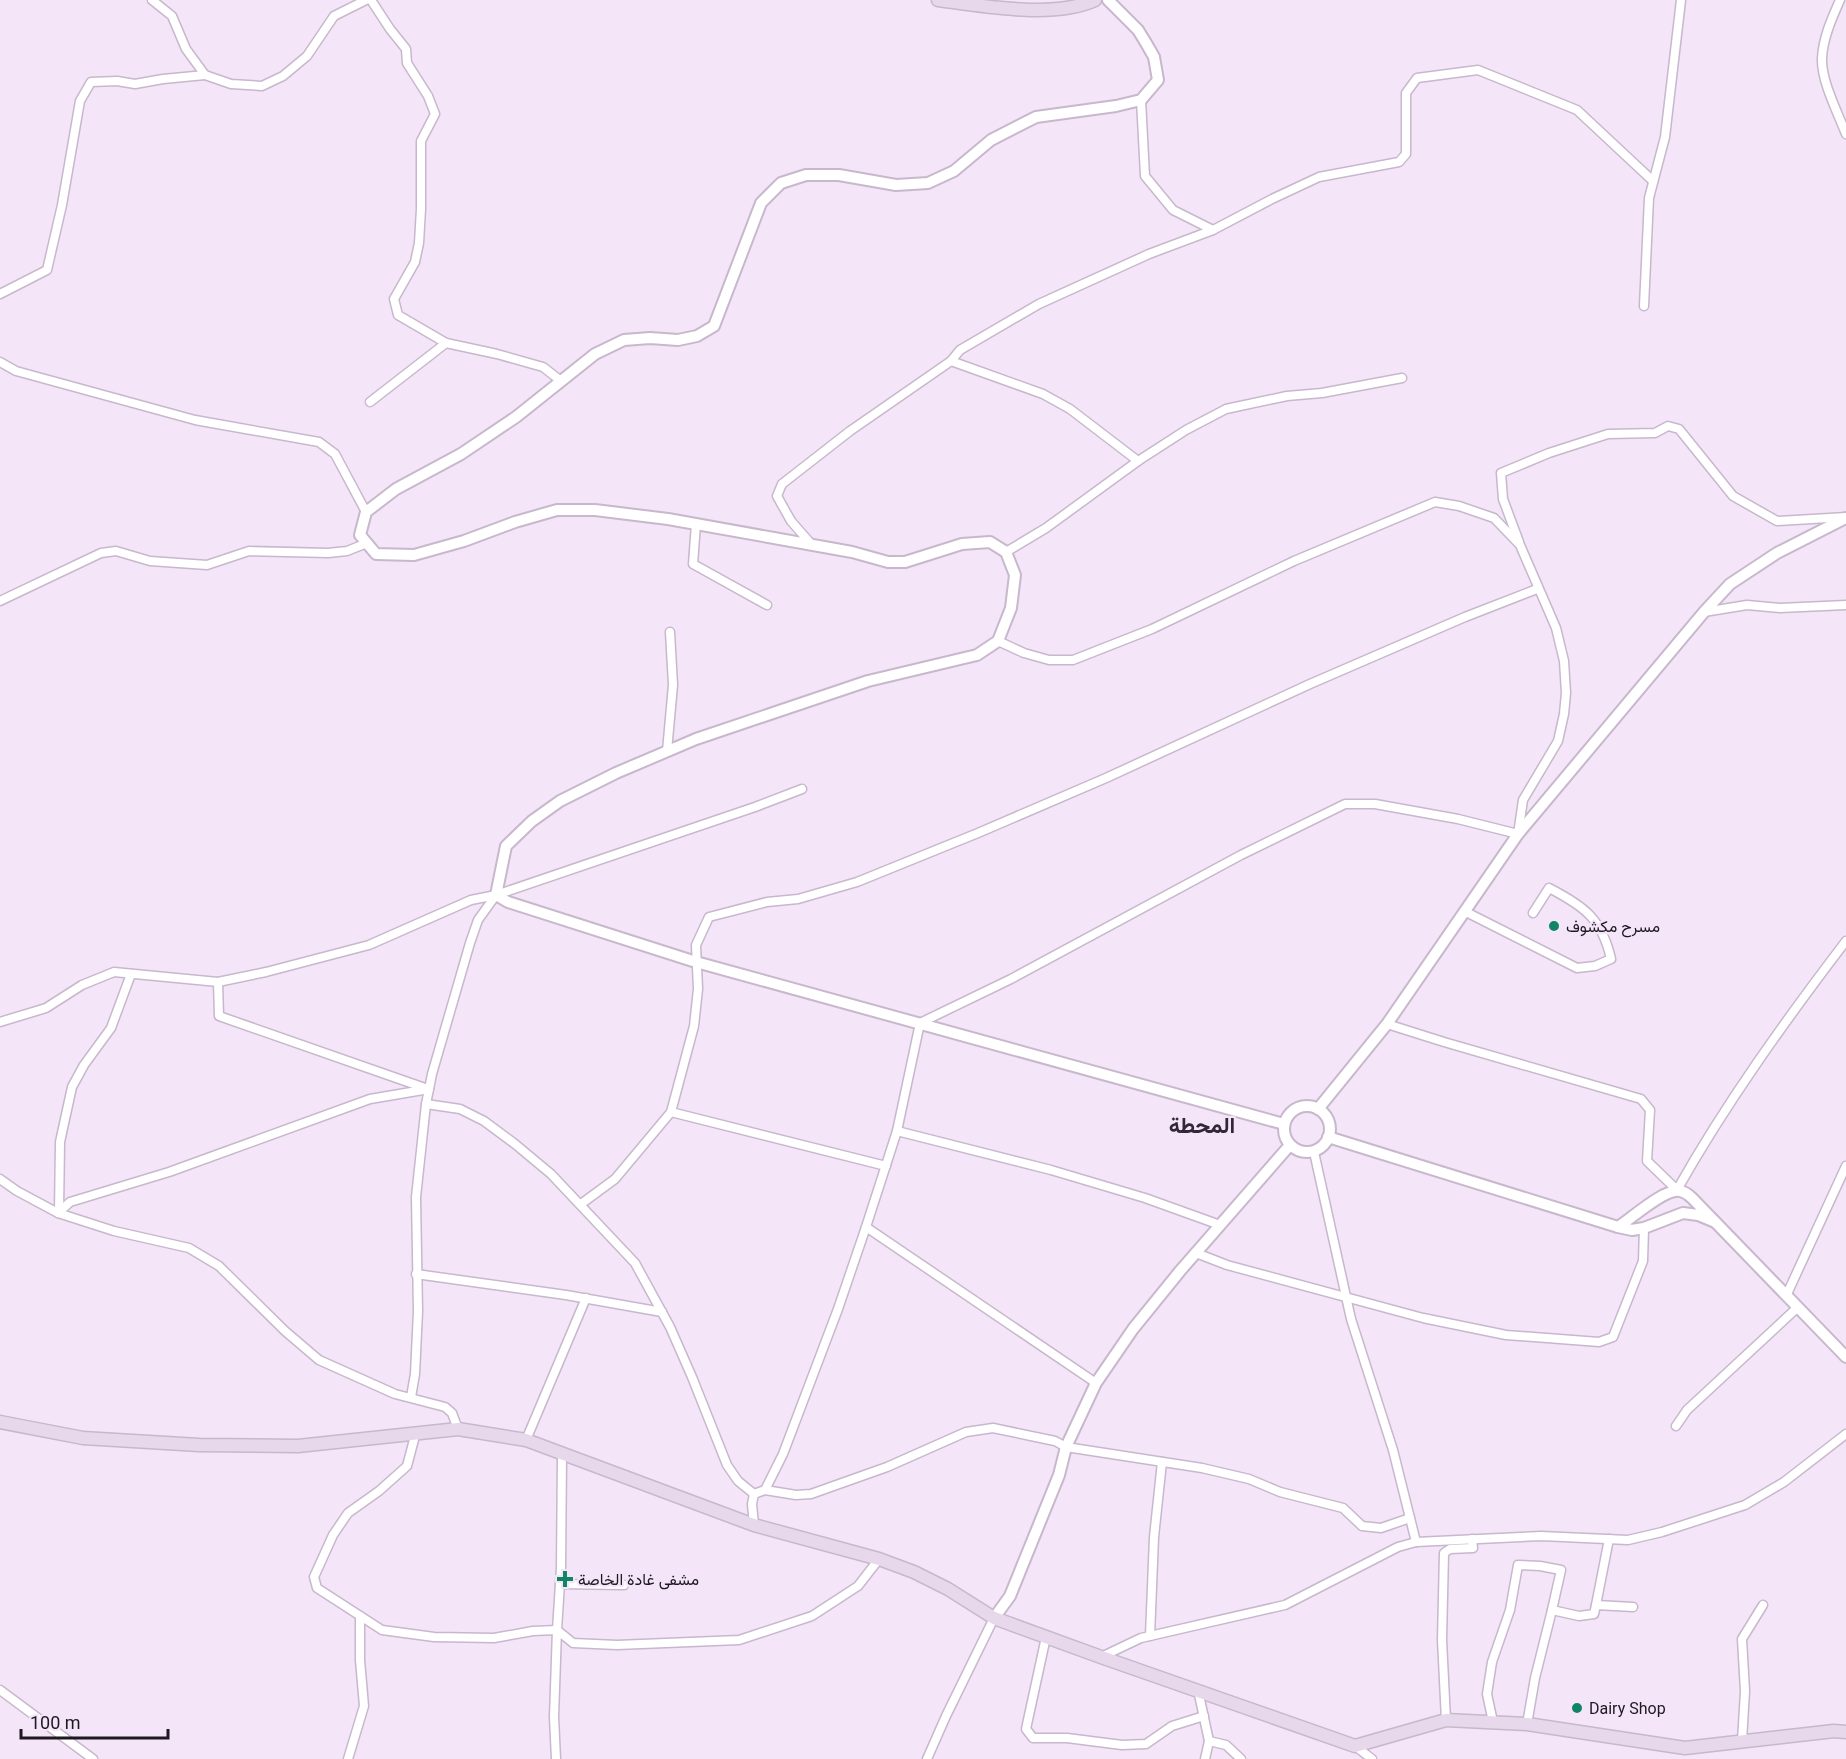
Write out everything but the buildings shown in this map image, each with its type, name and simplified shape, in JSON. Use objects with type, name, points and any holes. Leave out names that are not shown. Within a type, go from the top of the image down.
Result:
[{"type":"main road","points":[[938,0],[1022,9],[1079,7],[1095,0]]},
{"type":"main road","points":[[0,1422],[83,1438],[199,1445],[298,1446],[458,1429],[526,1440],[754,1525],[879,1559],[914,1572],[948,1589],[994,1618],[1355,1746],[1446,1720],[1527,1724],[1685,1748],[1834,1731],[1846,1732]]},
{"type":"street","points":[[152,0],[172,16],[186,49],[205,75]]},
{"type":"street","points":[[0,294],[47,270],[62,205],[80,101],[91,82],[117,81],[135,84],[205,75],[231,84],[262,86],[283,76],[307,56],[334,16],[366,0]]},
{"type":"street","points":[[371,0],[406,49],[407,63],[428,96],[435,114],[421,141],[419,243],[415,262],[394,299],[398,315],[447,343],[543,367],[561,381]]},
{"type":"street","points":[[411,1397],[415,1374],[417,1322],[416,1197],[426,1104],[470,943],[478,920],[496,895],[506,846],[532,821],[560,801],[616,773],[696,739],[868,681],[977,655],[998,641],[1011,608],[1015,575],[1006,552],[990,542],[962,544],[905,562],[888,562],[852,552],[696,524],[595,510],[557,510],[414,555],[376,554],[360,534],[366,512],[396,489],[461,454],[516,417],[595,354],[624,340],[651,338],[678,340],[697,336],[714,326],[761,202],[782,183],[806,175],[839,175],[896,185],[928,183],[954,171],[991,140],[1036,117],[1116,106],[1141,100],[1158,80],[1154,57],[1138,30],[1108,0]]},
{"type":"street","points":[[1644,306],[1649,198],[1665,137],[1681,0]]},
{"type":"street","points":[[1840,0],[1830,21],[1821,59],[1824,78],[1846,134]]},
{"type":"street","points":[[812,545],[791,521],[777,496],[782,484],[850,431],[951,361],[960,350],[1039,304],[1149,254],[1213,230],[1319,177],[1399,162],[1406,154],[1406,93],[1417,78],[1478,70],[1577,110],[1653,181]]},
{"type":"street","points":[[1141,100],[1146,176],[1173,210],[1213,230]]},
{"type":"street","points":[[370,402],[447,343]]},
{"type":"street","points":[[951,361],[1043,394],[1070,409],[1138,461]]},
{"type":"street","points":[[0,362],[16,371],[195,420],[319,442],[335,454],[366,512]]},
{"type":"street","points":[[1006,552],[1046,528],[1138,461],[1186,430],[1226,409],[1287,396],[1322,393],[1402,378]]},
{"type":"street","points":[[1518,834],[1523,800],[1558,741],[1566,693],[1564,661],[1556,628],[1537,589],[1503,499],[1501,473],[1548,453],[1608,434],[1655,433],[1668,426],[1679,429],[1733,495],[1777,521],[1846,517]]},
{"type":"street","points":[[998,641],[1049,660],[1073,660],[1152,629],[1294,561],[1434,502],[1459,506],[1494,518],[1520,545]]},
{"type":"street","points":[[1318,1109],[1387,1024],[1518,834],[1704,612],[1730,584],[1777,553],[1846,517]]},
{"type":"street","points":[[696,524],[693,564],[767,605]]},
{"type":"street","points":[[0,601],[101,553],[116,551],[150,561],[207,565],[249,552],[328,553],[348,551],[367,543]]},
{"type":"street","points":[[581,1204],[615,1179],[671,1112],[694,1026],[698,988],[696,945],[709,917],[766,902],[798,899],[857,882],[978,834],[1310,684],[1465,617],[1537,589]]},
{"type":"street","points":[[1704,612],[1747,605],[1780,608],[1846,605]]},
{"type":"street","points":[[667,751],[673,684],[670,632]]},
{"type":"street","points":[[0,1022],[46,1008],[82,986],[114,972],[218,982],[369,945],[471,900],[496,895],[802,789]]},
{"type":"street","points":[[920,1023],[1011,979],[1241,855],[1345,804],[1375,804],[1434,814],[1518,834]]},
{"type":"street","points":[[1466,912],[1577,968],[1595,966],[1611,959],[1608,944],[1598,925],[1576,902],[1549,888],[1533,913]]},
{"type":"street","points":[[496,895],[508,902],[696,962],[1284,1124]]},
{"type":"street","points":[[1677,1190],[1704,1141],[1801,1000],[1846,941]]},
{"type":"street","points":[[59,1212],[60,1142],[72,1087],[84,1065],[111,1028],[130,974]]},
{"type":"street","points":[[218,982],[219,1016],[429,1089]]},
{"type":"street","points":[[765,1490],[783,1454],[838,1309],[866,1227],[897,1131],[920,1023]]},
{"type":"street","points":[[1387,1024],[1641,1099],[1650,1110],[1647,1161],[1677,1190]]},
{"type":"street","points":[[59,1212],[70,1203],[169,1172],[370,1099],[429,1089]]},
{"type":"street","points":[[426,1104],[460,1109],[484,1121],[551,1174],[635,1263],[662,1312],[692,1377],[727,1465],[738,1481],[754,1494]]},
{"type":"street","points":[[1310,1106],[1318,1109],[1328,1121],[1328,1137],[1323,1146],[1314,1152],[1305,1153],[1297,1150],[1290,1145],[1284,1132],[1287,1116],[1293,1110],[1310,1106]]},
{"type":"street","points":[[671,1112],[886,1166]]},
{"type":"street","points":[[897,1131],[1051,1170],[1145,1198],[1220,1225]]},
{"type":"street","points":[[1328,1137],[1618,1227],[1632,1230],[1644,1228],[1683,1213],[1698,1215],[1714,1222]]},
{"type":"street","points":[[927,1759],[994,1618],[1010,1596],[1059,1475],[1066,1447],[1096,1383],[1134,1329],[1196,1252],[1290,1145]]},
{"type":"street","points":[[1314,1152],[1351,1319],[1393,1450],[1416,1542]]},
{"type":"street","points":[[1787,1294],[1846,1166]]},
{"type":"street","points":[[0,1179],[17,1191],[59,1212],[114,1231],[189,1248],[219,1266],[285,1331],[319,1360],[395,1394],[446,1407],[452,1413],[458,1429]]},
{"type":"street","points":[[1618,1227],[1662,1194],[1677,1190],[1683,1191],[1787,1294],[1846,1357]]},
{"type":"street","points":[[866,1227],[1096,1383]]},
{"type":"street","points":[[1196,1252],[1227,1265],[1423,1318],[1506,1335],[1599,1342],[1612,1337],[1638,1272],[1642,1261],[1644,1228]]},
{"type":"street","points":[[417,1274],[586,1298],[662,1312]]},
{"type":"street","points":[[526,1440],[586,1298]]},
{"type":"street","points":[[1676,1426],[1687,1410],[1798,1307]]},
{"type":"street","points":[[754,1494],[765,1490],[796,1495],[811,1494],[886,1467],[966,1432],[993,1428],[1055,1441],[1066,1447],[1249,1479],[1280,1492],[1343,1508],[1362,1526],[1381,1528],[1410,1518]]},
{"type":"street","points":[[416,1432],[407,1466],[379,1491],[348,1513],[333,1535],[314,1577],[317,1588],[382,1630],[434,1637],[494,1638],[533,1631],[557,1630],[573,1643],[617,1645],[739,1640],[812,1616],[858,1586],[879,1559]]},
{"type":"street","points":[[1101,1657],[1141,1638],[1285,1605],[1398,1546],[1416,1542],[1541,1536],[1628,1540],[1662,1532],[1745,1504],[1784,1482],[1846,1434]]},
{"type":"street","points":[[556,1759],[554,1717],[560,1584],[562,1455]]},
{"type":"street","points":[[1149,1636],[1154,1538],[1162,1462]]},
{"type":"street","points":[[754,1494],[752,1504],[754,1525]]},
{"type":"street","points":[[1446,1720],[1442,1640],[1444,1553],[1450,1549],[1473,1548],[1472,1539]]},
{"type":"street","points":[[1552,1610],[1580,1616],[1594,1614],[1609,1539]]},
{"type":"street","points":[[1492,1722],[1487,1694],[1492,1662],[1510,1610],[1518,1565],[1561,1570],[1535,1678],[1527,1724]]},
{"type":"street","points":[[560,1584],[624,1585]]},
{"type":"street","points":[[1596,1605],[1633,1607]]},
{"type":"street","points":[[1742,1741],[1746,1691],[1742,1639],[1763,1605]]},
{"type":"street","points":[[348,1759],[364,1706],[360,1660],[360,1616]]},
{"type":"street","points":[[1046,1637],[1026,1729],[1033,1738],[1067,1738],[1122,1745],[1146,1744],[1172,1726],[1204,1716]]},
{"type":"street","points":[[0,1690],[93,1759]]},
{"type":"street","points":[[1198,1690],[1209,1741],[1206,1759]]},
{"type":"street","points":[[1209,1741],[1226,1745],[1241,1759]]},
{"type":"street","points":[[1355,1746],[1372,1759]]},
{"type":"place","name":"مسرح مكشوف","points":[[1554,926]]},
{"type":"place","name":"مشفى غادة الخاصة","points":[[565,1579]]},
{"type":"place","name":"Dairy Shop","points":[[1577,1708]]},
{"type":"district","name":"المحطة","points":[[1202,1125]]}]
